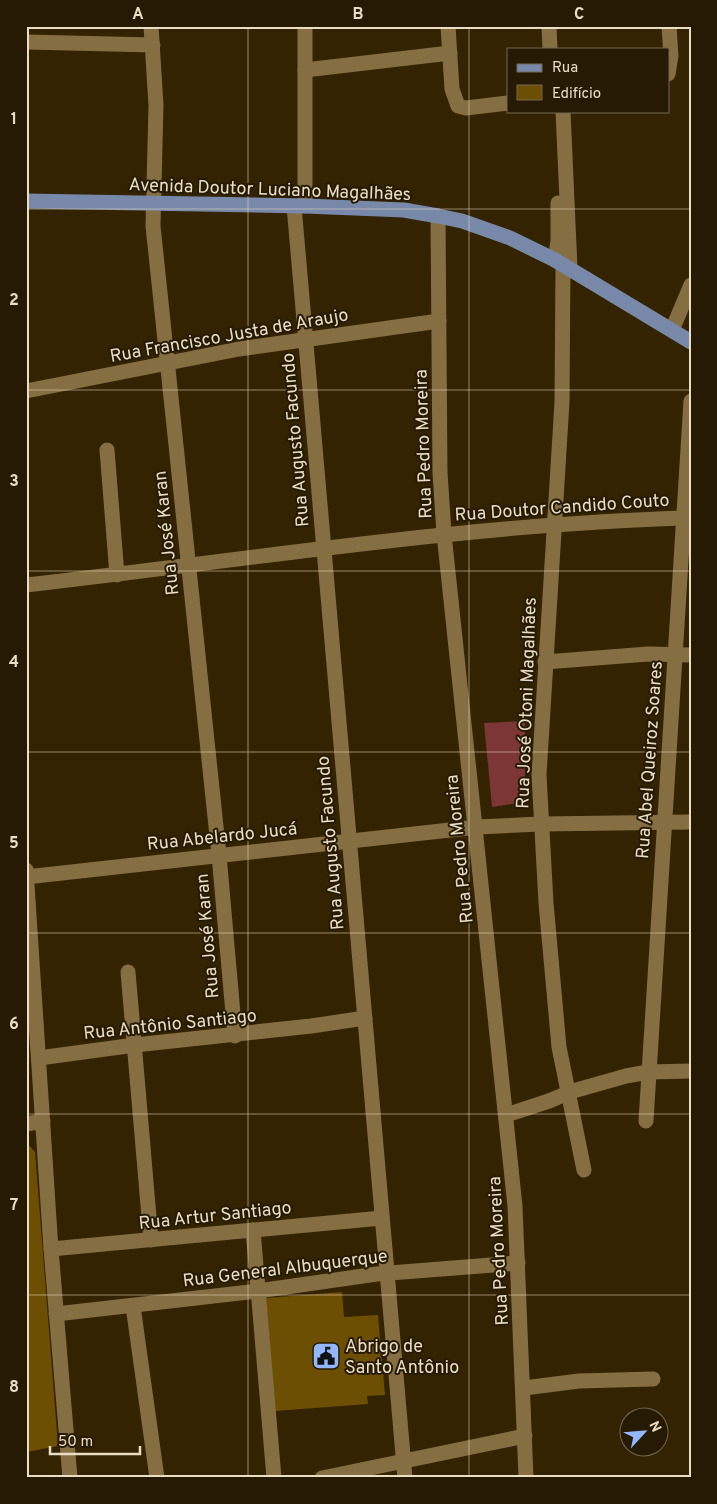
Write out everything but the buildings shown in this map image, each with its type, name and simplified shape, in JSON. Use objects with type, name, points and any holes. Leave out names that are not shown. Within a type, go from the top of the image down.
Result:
[{"type":"main road","name":"Avenida Doutor Luciano Magalhães","points":[[26,201],[404,210],[462,221],[510,238],[563,264],[691,342]]},
{"type":"street","name":"Rua José Karan","points":[[151,26],[156,137],[152,203],[219,855],[235,1036]]},
{"type":"street","name":"Rua Augusto Facundo","points":[[305,26],[299,206],[304,339],[405,1478]]},
{"type":"street","points":[[448,26],[452,90],[458,106],[466,108],[507,103]]},
{"type":"street","points":[[549,26],[550,48]]},
{"type":"street","points":[[558,26],[559,48]]},
{"type":"street","points":[[669,26],[670,62]]},
{"type":"street","points":[[26,42],[153,45]]},
{"type":"street","points":[[305,70],[450,53]]},
{"type":"street","points":[[554,112],[563,264]]},
{"type":"street","points":[[563,112],[563,264]]},
{"type":"street","name":"Rua Pedro Moreira","points":[[438,216],[440,472],[444,534],[477,827],[515,1206],[524,1388],[526,1478]]},
{"type":"street","name":"Rua José Otoni Magalhães","points":[[563,264],[562,402],[539,775],[554,1002],[559,1047],[584,1170]]},
{"type":"street","points":[[672,330],[691,285]]},
{"type":"street","name":"Rua Francisco Justa de Araujo","points":[[26,391],[167,363],[304,339],[439,321]]},
{"type":"street","name":"Rua Abel Queiroz Soares","points":[[646,1121],[691,401]]},
{"type":"street","points":[[107,450],[117,575]]},
{"type":"street","name":"Rua Doutor Candido Couto","points":[[26,585],[188,567],[444,534],[555,525],[684,518]]},
{"type":"street","points":[[545,662],[675,654],[691,655]]},
{"type":"street","name":"Rua Abelardo Jucá","points":[[26,877],[477,827],[664,821],[691,822]]},
{"type":"street","points":[[26,870],[30,967],[39,1058],[51,1249],[70,1478]]},
{"type":"street","points":[[128,972],[151,1240]]},
{"type":"street","name":"Rua Antônio Santiago","points":[[39,1058],[134,1045],[235,1036],[364,1018]]},
{"type":"street","points":[[506,1116],[549,1102],[568,1092],[648,1072],[691,1071]]},
{"type":"street","points":[[26,1124],[43,1122]]},
{"type":"street","name":"Rua Artur Santiago","points":[[51,1249],[382,1218]]},
{"type":"street","points":[[253,1230],[274,1478]]},
{"type":"street","name":"Rua General Albuquerque","points":[[56,1314],[258,1291],[387,1272],[518,1263]]},
{"type":"street","points":[[133,1306],[157,1478]]},
{"type":"street","points":[[524,1388],[579,1381],[653,1379]]},
{"type":"street","points":[[322,1478],[525,1436]]},
{"type":"shaded area","points":[[525,721],[525,802],[492,807],[484,723]]},
{"type":"place","name":"Abrigo de Santo Antônio","points":[[326,1356]]}]
